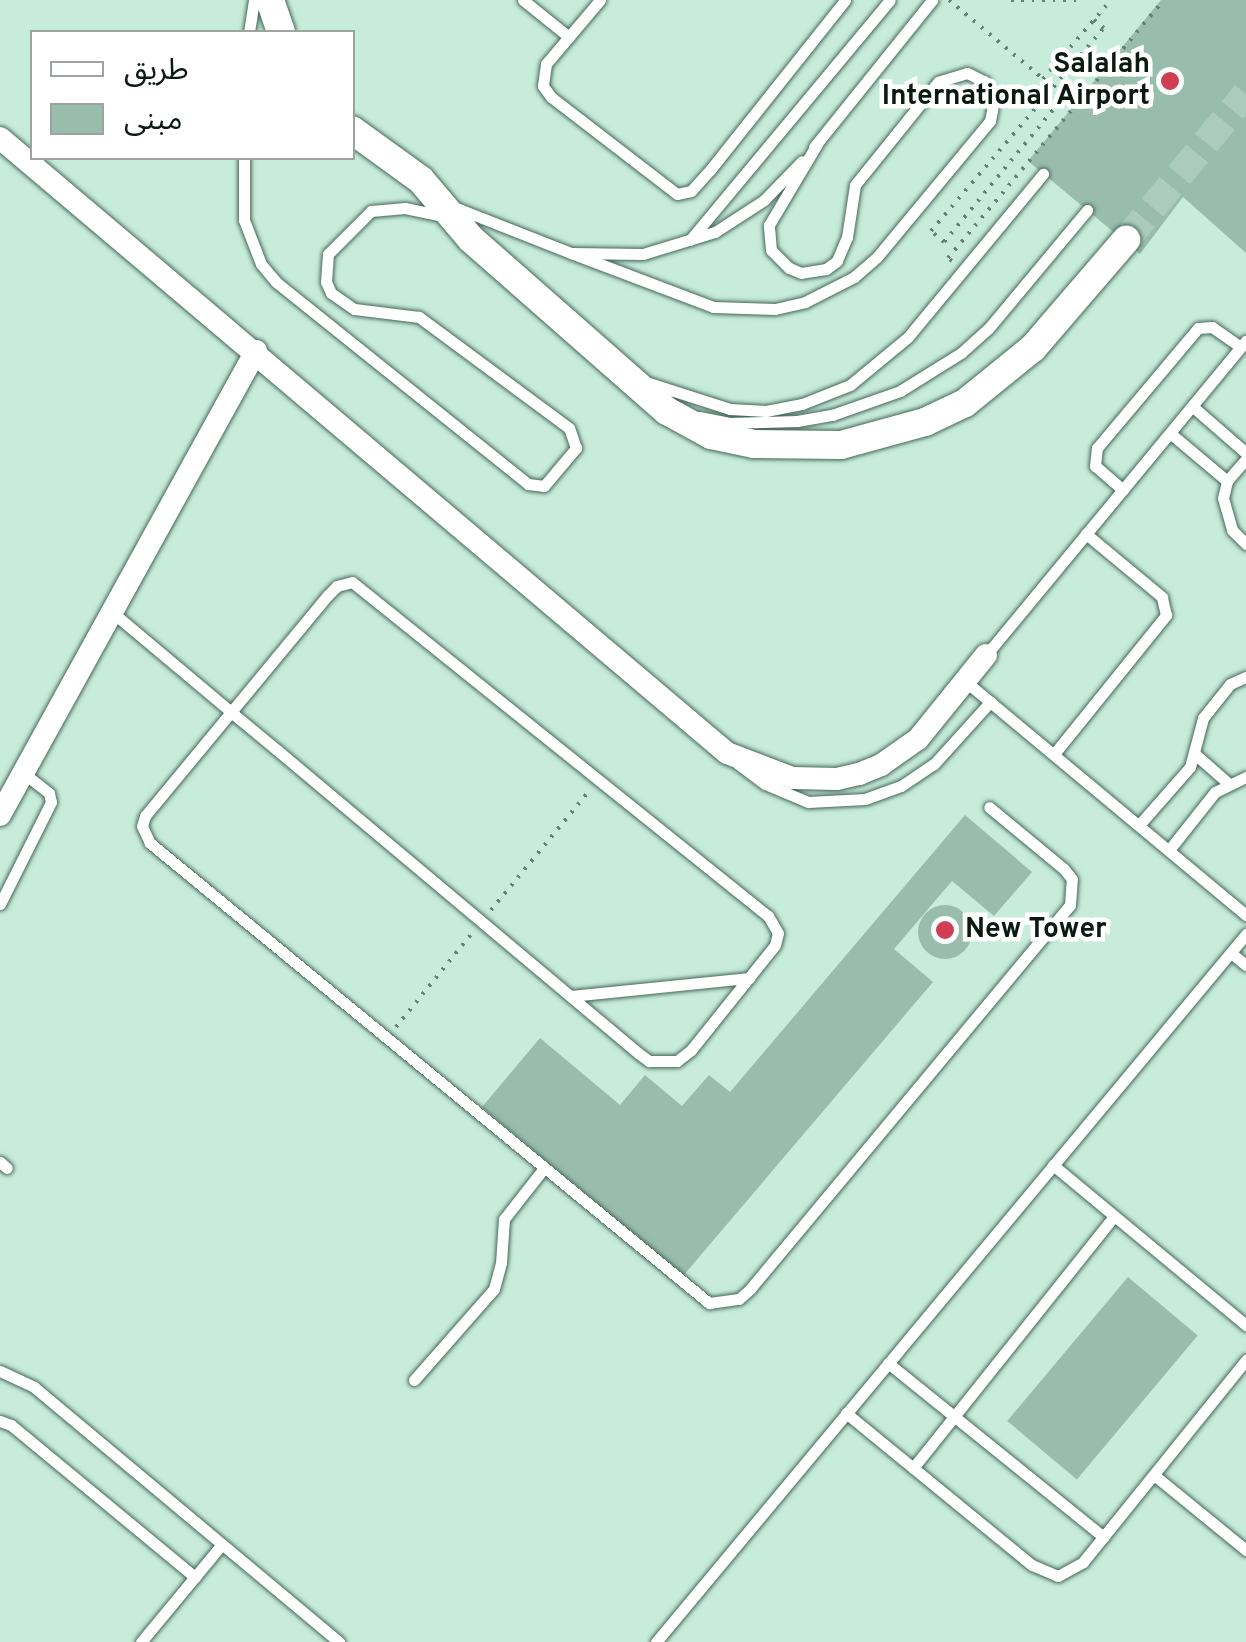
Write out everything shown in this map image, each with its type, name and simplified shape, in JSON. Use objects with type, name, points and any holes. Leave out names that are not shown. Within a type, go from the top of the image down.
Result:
[{"type":"street","points":[[270,0],[280,30]]},
{"type":"street","points":[[355,132],[397,160],[471,240],[690,426],[754,444],[826,446],[884,436],[964,403],[1001,378],[1126,240]]},
{"type":"street","points":[[0,138],[727,753],[792,778],[814,780],[860,774],[890,760],[918,739],[986,655]]},
{"type":"street","points":[[0,815],[256,352]]},
{"type":"lane","points":[[249,30],[254,0]]},
{"type":"lane","points":[[523,0],[569,37]]},
{"type":"lane","points":[[600,0],[546,64],[543,86],[670,192],[691,191],[845,0]]},
{"type":"lane","points":[[688,244],[890,0]]},
{"type":"lane","points":[[571,252],[643,254],[688,244],[715,232],[764,200],[817,144],[932,0]]},
{"type":"lane","points":[[244,160],[244,220],[261,264],[276,282],[528,484],[544,486],[576,448],[569,428],[419,317],[354,309],[331,294],[326,282],[328,254],[371,211],[447,210],[571,252],[713,307],[776,308],[806,302],[854,277],[877,256],[990,121],[994,101],[985,82],[967,73],[938,82],[855,184],[848,237],[836,261],[826,269],[801,273],[789,268],[771,250],[769,225],[817,144]]},
{"type":"lane","points":[[639,383],[766,418],[827,396],[872,370],[908,337],[1043,174]]},
{"type":"lane","points":[[639,383],[698,417],[766,418],[867,405],[932,374],[988,329],[1087,210]]},
{"type":"lane","points":[[986,655],[1123,490],[1170,432],[1244,344],[1212,327],[1198,328],[1133,404],[1094,453],[1095,466],[1123,490]]},
{"type":"lane","points":[[1192,406],[1246,456],[1227,481],[1224,515],[1246,544]]},
{"type":"lane","points":[[1170,432],[1227,481]]},
{"type":"lane","points":[[1054,754],[1166,615],[1162,597],[1086,534]]},
{"type":"lane","points":[[112,612],[231,712],[571,996],[650,1061],[677,1061],[691,1050],[775,946],[778,934],[768,916],[352,582],[337,586],[327,596],[231,712],[144,816],[144,835],[709,1303],[738,1299],[1070,905],[1072,879],[1064,869],[989,807]]},
{"type":"lane","points":[[1139,826],[1196,756],[1204,718],[1230,684],[1246,677]]},
{"type":"lane","points":[[966,681],[1246,915]]},
{"type":"lane","points":[[727,753],[748,774],[784,794],[827,803],[865,799],[901,786],[926,770],[990,702]]},
{"type":"lane","points":[[1196,756],[1228,783]]},
{"type":"lane","points":[[0,904],[51,802],[49,793],[23,773]]},
{"type":"lane","points":[[1169,850],[1228,783],[1246,777]]},
{"type":"lane","points":[[656,1642],[1246,934]]},
{"type":"lane","points":[[1231,952],[1246,965]]},
{"type":"lane","points":[[571,996],[749,978]]},
{"type":"lane","points":[[1052,1165],[1246,1325]]},
{"type":"lane","points":[[414,1380],[494,1289],[499,1276],[504,1220],[544,1168]]},
{"type":"lane","points":[[913,1468],[1114,1216]]},
{"type":"lane","points":[[846,1413],[1044,1573],[1058,1576],[1072,1572],[1104,1537],[1246,1360]]},
{"type":"lane","points":[[888,1363],[1104,1537]]},
{"type":"lane","points":[[0,1371],[34,1387],[339,1642]]},
{"type":"lane","points":[[0,1421],[10,1425],[196,1576]]},
{"type":"lane","points":[[1154,1475],[1246,1550]]},
{"type":"lane","points":[[141,1642],[222,1544]]},
{"type":"path","points":[[948,0],[1043,80],[1111,0]]},
{"type":"path","points":[[1011,0],[1077,0]]},
{"type":"path","points":[[963,270],[948,258],[1164,0]]},
{"type":"path","points":[[1078,102],[1066,94],[944,242],[931,231],[1104,28],[1094,20]]},
{"type":"building","name":"Salalah International Airport","points":[[1161,0],[1246,0],[1246,253],[1183,197],[1140,254],[1028,161]]},
{"type":"building","points":[[965,815],[1032,872],[994,916],[952,881],[894,949],[933,982],[683,1276],[482,1107],[540,1038],[620,1105],[645,1075],[682,1106],[709,1075],[730,1092]]},
{"type":"building","name":"New Tower","points":[[945,905],[964,913],[972,932],[964,951],[945,959],[926,951],[918,932],[926,913]]},
{"type":"building","points":[[1128,1277],[1198,1335],[1077,1480],[1007,1421]]},
{"type":"tunnel","points":[[1126,240],[1246,94]]},
{"type":"place","name":"Salalah International Airport","points":[[1170,81]]},
{"type":"place","name":"New Tower","points":[[945,930]]}]
